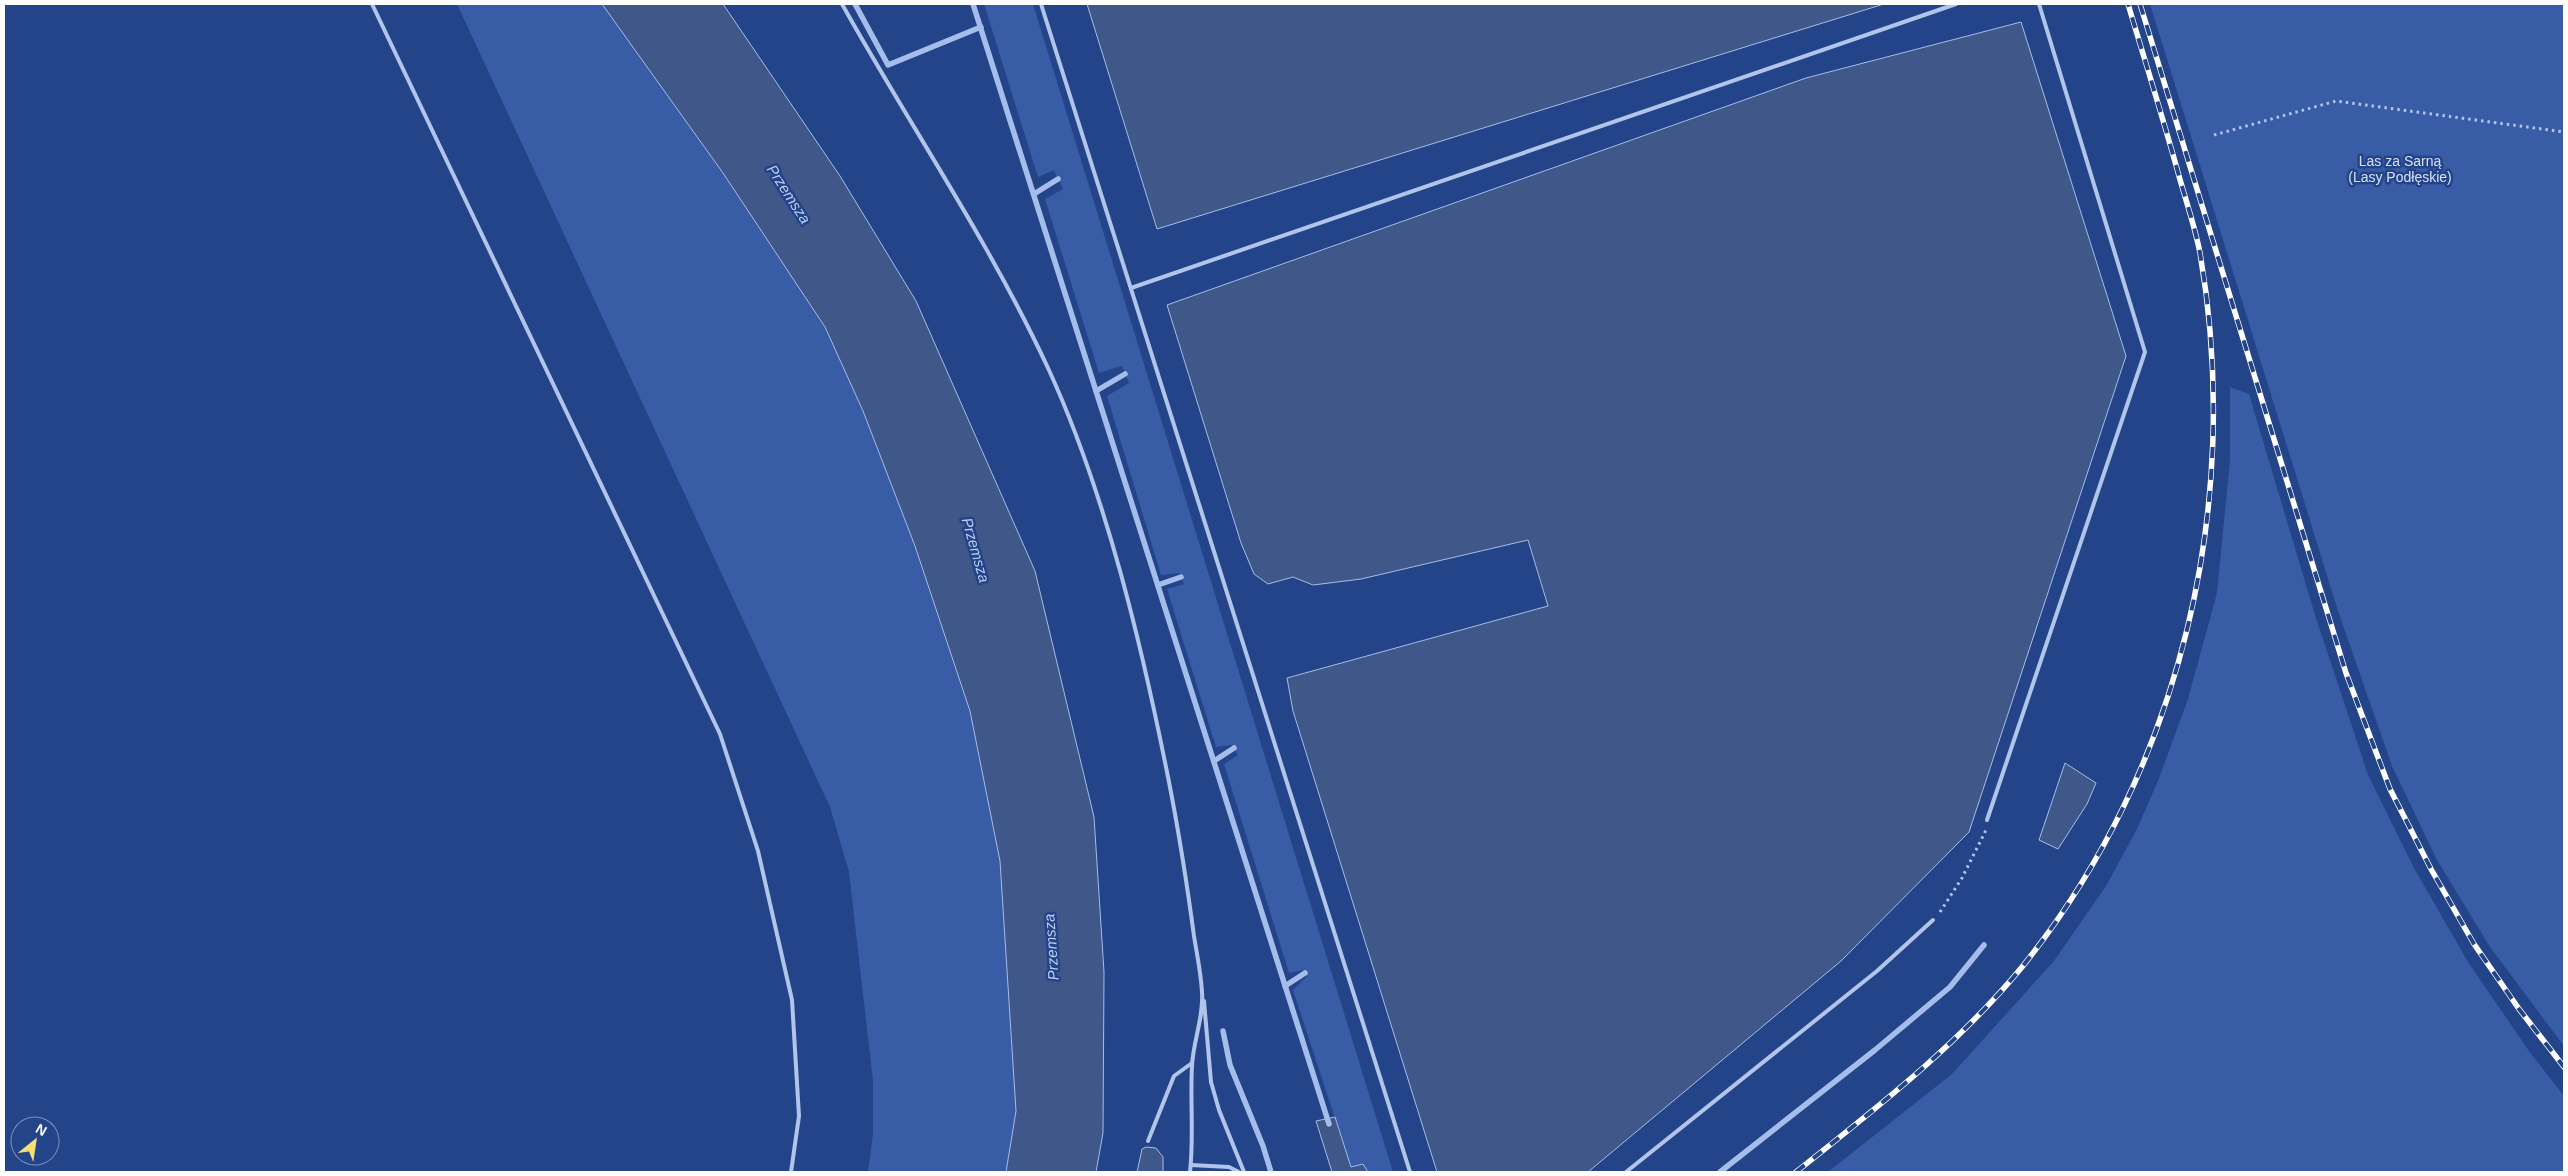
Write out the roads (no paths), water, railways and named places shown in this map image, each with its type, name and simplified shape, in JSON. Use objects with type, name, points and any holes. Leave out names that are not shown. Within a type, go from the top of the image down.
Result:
[{"type":"lane","points":[[372,4],[720,734],[758,851],[792,1000],[799,1116],[791,1172]]},
{"type":"lane","points":[[842,4],[878,69],[950,186],[1004,282],[1048,368],[1077,436],[1103,517],[1136,633],[1158,729],[1182,853],[1209,1036],[1211,1082],[1219,1110],[1244,1172]]},
{"type":"lane","points":[[1041,4],[1410,1172]]},
{"type":"lane","points":[[1131,288],[1956,4]]},
{"type":"lane","points":[[1987,820],[2145,352],[2039,4]]},
{"type":"lane","points":[[1626,1172],[1877,971],[1934,920]]},
{"type":"lane","points":[[1190,1172],[1192,1063],[1203,994]]},
{"type":"lane","points":[[1148,1141],[1174,1076],[1192,1063]]},
{"type":"lane","points":[[1191,1165],[1229,1167],[1239,1172]]},
{"type":"water","name":"Przemsza","points":[[602,4],[723,4],[840,176],[916,301],[1035,571],[1094,817],[1104,972],[1103,1133],[1096,1172],[1006,1172],[1016,1111],[1000,861],[970,711],[915,546],[863,411],[825,327],[723,173]]},
{"type":"water","points":[[1087,4],[1884,4],[1157,229]]},
{"type":"water","points":[[2021,22],[2126,356],[1969,832],[1841,961],[1588,1172],[1437,1172],[1293,711],[1287,678],[1548,606],[1528,540],[1361,579],[1313,585],[1293,577],[1268,584],[1254,574],[1241,543],[1167,305],[1806,78]]},
{"type":"water","points":[[2065,763],[2096,783],[2087,804],[2058,849],[2039,840]]},
{"type":"water","points":[[1335,1117],[1351,1167],[1363,1164],[1368,1172],[1332,1172],[1316,1121]]},
{"type":"water","points":[[1146,1147],[1156,1148],[1163,1157],[1163,1172],[1137,1172],[1142,1149]]},
{"type":"waterway","points":[[855,4],[888,65],[981,27]]},
{"type":"waterway","points":[[973,4],[1329,1124]]},
{"type":"waterway","points":[[1034,194],[1058,179]]},
{"type":"waterway","points":[[1096,391],[1125,374]]},
{"type":"waterway","points":[[1158,585],[1181,577]]},
{"type":"waterway","points":[[1214,761],[1234,748]]},
{"type":"waterway","points":[[1720,1172],[1875,1050],[1950,987],[1984,945]]},
{"type":"waterway","points":[[1285,986],[1305,973]]},
{"type":"waterway","points":[[1223,1031],[1230,1065],[1263,1146],[1271,1172]]},
{"type":"railway","points":[[1796,1172],[1943,1050],[1997,996],[2022,967],[2077,890],[2123,807],[2160,720],[2187,629],[2205,536],[2213,442],[2211,347],[2196,234],[2128,4]]},
{"type":"railway","points":[[2140,4],[2346,673],[2390,789],[2431,869],[2474,944],[2519,1009],[2564,1067]]},
{"type":"park label","name":"Las za Sarną (Lasy Podłęskie)","points":[[2400,170]]}]
